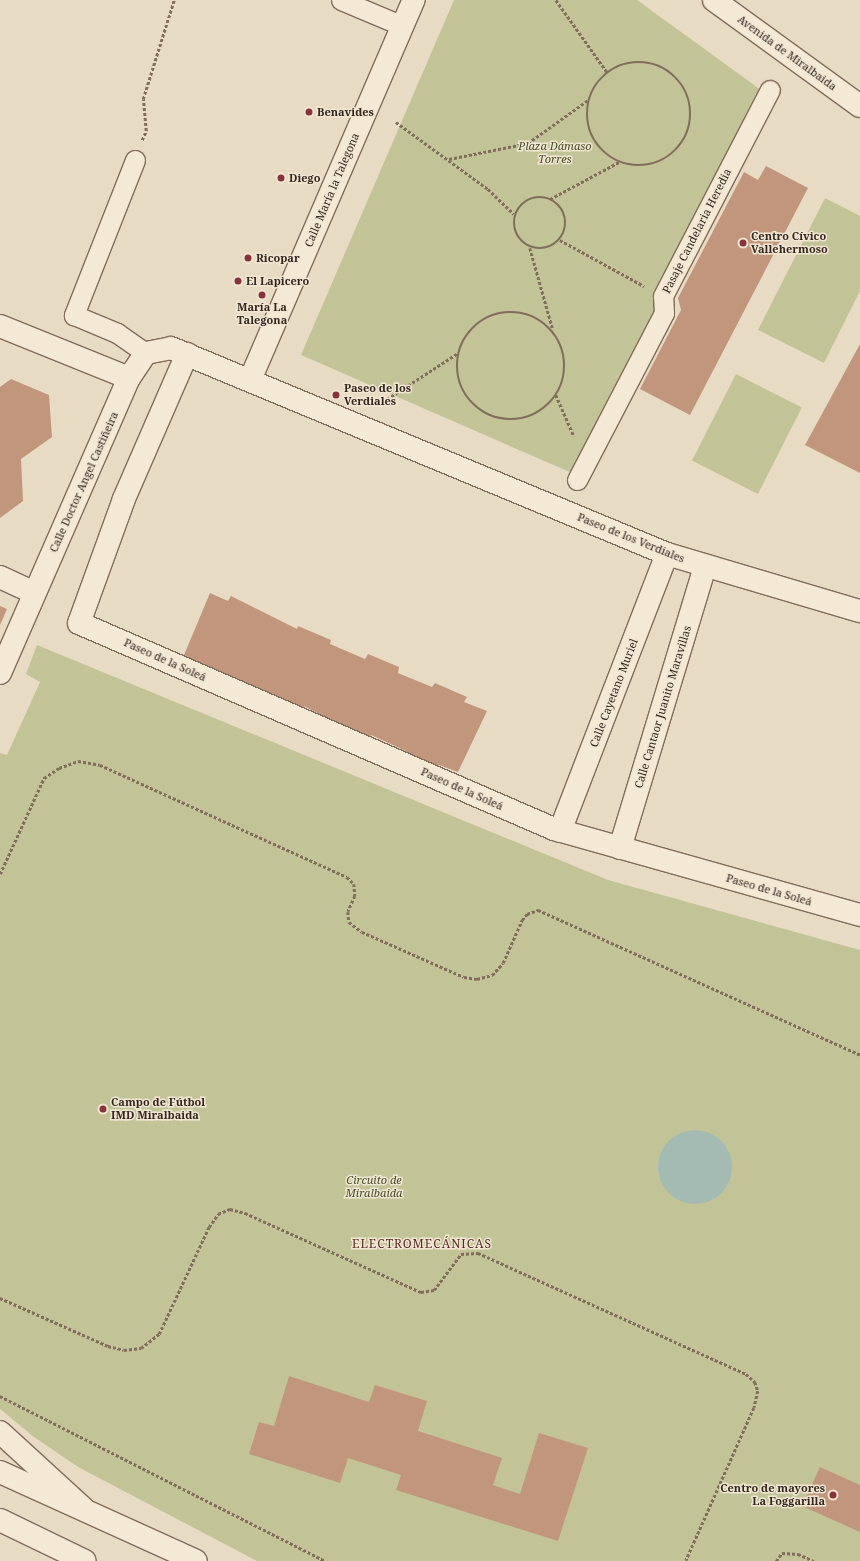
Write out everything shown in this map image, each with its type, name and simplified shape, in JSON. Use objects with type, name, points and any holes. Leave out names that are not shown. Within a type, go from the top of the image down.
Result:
[{"type":"street","points":[[341,0],[402,26]]},
{"type":"street","name":"Calle María la Talegona","points":[[250,380],[414,0]]},
{"type":"street","name":"Avenida de Miralbaida","points":[[714,0],[860,106]]},
{"type":"street","name":"Pasaje Candelaria Heredia","points":[[577,480],[664,313],[663,296],[770,90]]},
{"type":"street","points":[[0,326],[40,344],[129,378],[146,353],[117,333],[74,315],[135,160]]},
{"type":"street","name":"Paseo de los Verdiales","points":[[146,353],[171,348],[667,554],[860,612]]},
{"type":"street","name":"Paseo de la Soleá","points":[[187,354],[124,499],[79,623],[560,832],[860,915]]},
{"type":"street","name":"Calle Doctor Angel Castiñeira","points":[[0,673],[129,378]]},
{"type":"street","name":"Calle Cayetano Muriel","points":[[560,832],[667,554]]},
{"type":"street","name":"Calle Cantaor Juanito Maravillas","points":[[620,848],[705,566]]},
{"type":"street","points":[[0,577],[35,594]]},
{"type":"street","points":[[0,1432],[86,1511]]},
{"type":"street","points":[[0,1472],[196,1561]]},
{"type":"street","points":[[0,1520],[85,1561]]},
{"type":"path","points":[[135,160],[146,130],[143,99],[174,0]]},
{"type":"path","points":[[556,0],[607,72]]},
{"type":"path","points":[[636,62],[666,69],[686,92],[691,108],[685,138],[676,150],[664,160],[634,166],[619,162],[595,143],[586,115],[588,100],[592,89],[607,72],[621,64],[636,62]]},
{"type":"path","points":[[449,159],[528,143],[588,100]]},
{"type":"path","points":[[396,122],[449,159],[514,214],[517,236],[530,248],[553,332],[562,347],[565,363],[563,380],[556,395],[544,408],[528,417],[510,420],[493,417],[477,408],[465,396],[458,379],[459,352],[471,328],[486,317],[504,312],[528,315],[539,320],[553,332]]},
{"type":"path","points":[[514,214],[527,200],[535,198],[550,199],[619,162]]},
{"type":"path","points":[[530,248],[546,249],[560,240],[565,233],[566,217],[562,210],[550,199]]},
{"type":"path","points":[[560,240],[663,296]]},
{"type":"path","points":[[387,399],[459,352]]},
{"type":"path","points":[[556,395],[586,462]]},
{"type":"path","points":[[0,874],[44,778],[59,768],[78,761],[100,765],[347,877],[354,884],[355,896],[348,912],[349,922],[362,932],[464,978],[477,979],[492,975],[503,963],[522,920],[527,914],[538,910],[860,1055]]},
{"type":"path","points":[[0,1298],[108,1346],[124,1350],[141,1348],[159,1334],[209,1227],[218,1214],[230,1210],[245,1213],[421,1292],[434,1290],[461,1254],[478,1253],[746,1374],[755,1382],[758,1391],[754,1408],[686,1561]]},
{"type":"path","points":[[0,1396],[325,1561]]},
{"type":"path","points":[[776,1561],[782,1553],[798,1554],[814,1561]]},
{"type":"green space","name":"Plaza Dámaso Torres","points":[[454,0],[637,0],[761,90],[652,298],[657,309],[572,473],[301,355]]},
{"type":"green space","points":[[825,198],[860,216],[860,291],[824,363],[758,330]]},
{"type":"green space","points":[[736,374],[802,408],[758,494],[692,460]]},
{"type":"green space","name":"Circuito de Miralbaida","points":[[37,645],[608,880],[860,950],[860,1561],[257,1561],[78,1467],[34,1437],[0,1409],[0,753],[7,755],[40,682],[26,674]]},
{"type":"water","points":[[695,1130],[709,1133],[721,1141],[729,1153],[732,1167],[729,1181],[721,1193],[709,1201],[695,1204],[681,1201],[669,1193],[661,1181],[658,1167],[661,1153],[669,1141],[681,1133]]},
{"type":"building","name":"Centro Cívico Vallehermoso","points":[[766,166],[808,188],[690,415],[640,389],[681,310],[678,298],[744,172],[758,180]]},
{"type":"building","points":[[860,344],[860,473],[805,445]]},
{"type":"building","points":[[11,379],[49,395],[52,437],[21,459],[23,501],[0,518],[0,387]]},
{"type":"building","points":[[210,593],[228,601],[231,596],[297,629],[298,626],[331,640],[330,644],[365,659],[368,654],[399,667],[398,673],[432,687],[435,683],[467,697],[464,702],[487,711],[458,772],[439,765],[437,770],[405,755],[406,751],[371,735],[370,741],[304,706],[302,712],[269,698],[270,694],[236,678],[234,683],[201,668],[202,664],[184,655]]},
{"type":"building","points":[[0,606],[7,609],[0,625]]},
{"type":"building","points":[[289,1376],[369,1402],[375,1385],[427,1401],[418,1431],[502,1458],[493,1485],[520,1494],[539,1433],[588,1448],[558,1541],[396,1490],[401,1475],[348,1458],[340,1483],[249,1454],[259,1422],[274,1426]]},
{"type":"building","name":"Centro de mayores La Foggarilla","points":[[820,1467],[860,1485],[860,1532],[802,1506]]},
{"type":"place","name":"Benavides","points":[[309,112]]},
{"type":"place","name":"Diego","points":[[281,178]]},
{"type":"place","name":"Centro Cívico Vallehermoso","points":[[743,243]]},
{"type":"place","name":"Ricopar","points":[[248,258]]},
{"type":"place","name":"El Lapicero","points":[[238,281]]},
{"type":"place","name":"María La Talegona","points":[[262,295]]},
{"type":"place","name":"Paseo de los Verdiales","points":[[336,395]]},
{"type":"place","name":"Campo de Fútbol IMD Miralbaida","points":[[103,1109]]},
{"type":"place","name":"Centro de mayores La Foggarilla","points":[[833,1495]]},
{"type":"district","name":"ELECTROMECÁNICAS","points":[[422,1244]]}]
